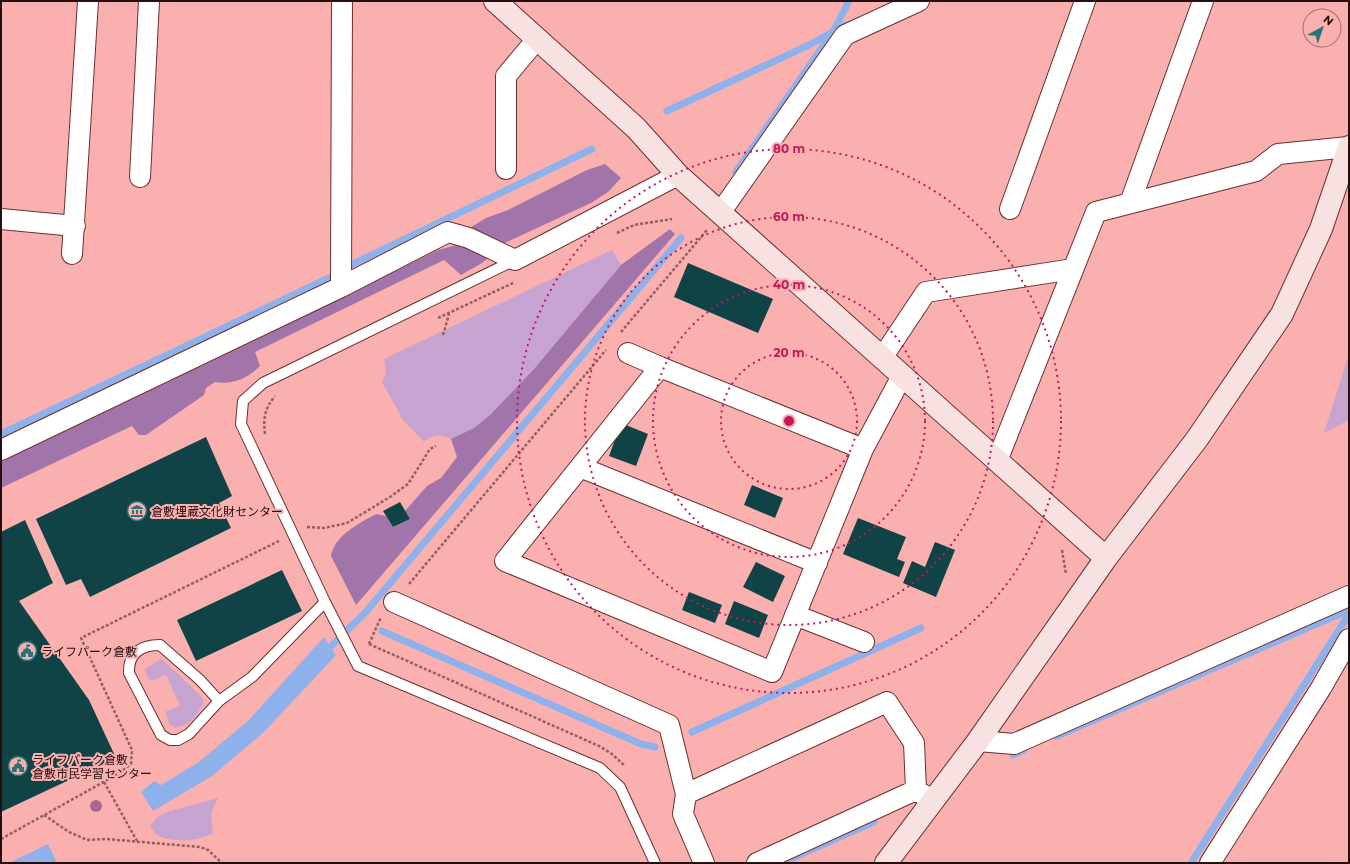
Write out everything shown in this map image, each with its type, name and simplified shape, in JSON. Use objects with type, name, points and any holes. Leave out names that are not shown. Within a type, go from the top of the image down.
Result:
[{"type":"street","points":[[72,254],[75,226],[88,1]]},
{"type":"street","points":[[140,177],[149,1]]},
{"type":"street","points":[[341,287],[342,1]]},
{"type":"street","points":[[495,1],[636,128],[678,175],[1106,558]]},
{"type":"street","points":[[720,213],[845,35],[919,1]]},
{"type":"street","points":[[1010,209],[1085,1]]},
{"type":"street","points":[[1130,203],[1203,1]]},
{"type":"street","points":[[506,169],[506,76],[537,39]]},
{"type":"street","points":[[886,863],[924,795],[978,740],[1106,558],[1197,439],[1282,314],[1321,229],[1349,147],[1278,154],[1256,171],[1096,212],[997,461]]},
{"type":"street","points":[[1,450],[341,287],[448,232],[468,238],[515,260],[678,175]]},
{"type":"street","points":[[1,219],[75,226]]},
{"type":"street","points":[[882,358],[926,292],[1073,269]]},
{"type":"street","points":[[619,349],[863,449]]},
{"type":"street","points":[[660,367],[505,560],[772,672],[863,449],[902,376]]},
{"type":"street","points":[[580,467],[816,563]]},
{"type":"street","points":[[978,740],[1014,744],[1349,596]]},
{"type":"street","points":[[394,602],[669,725],[686,794],[683,814],[704,863]]},
{"type":"street","points":[[795,615],[864,642]]},
{"type":"street","points":[[1210,863],[1321,688],[1349,639]]},
{"type":"street","points":[[686,794],[887,702],[914,743],[924,795]]},
{"type":"street","points":[[757,863],[924,795]]},
{"type":"lane","points":[[515,260],[263,383],[244,401],[241,424],[325,602],[358,666],[600,768],[620,787],[655,863]]},
{"type":"lane","points":[[219,701],[200,680],[160,645],[152,645],[138,651],[132,656],[129,664],[129,673],[161,735],[170,740],[178,740],[189,734],[219,701],[252,677],[325,602]]},
{"type":"path","points":[[613,235],[634,225],[672,220]]},
{"type":"path","points":[[620,333],[707,230],[713,235]]},
{"type":"path","points":[[434,320],[520,279]]},
{"type":"path","points":[[443,335],[449,313]]},
{"type":"path","points":[[369,644],[381,617],[619,349]]},
{"type":"path","points":[[266,434],[263,421],[268,406],[276,395]]},
{"type":"path","points":[[312,533],[309,526],[324,528],[347,523],[390,497],[408,484],[430,449],[436,446]]},
{"type":"path","points":[[1062,549],[1067,571],[1065,577]]},
{"type":"path","points":[[366,642],[598,746],[612,754],[628,770]]},
{"type":"path","points":[[104,782],[138,842]]},
{"type":"path","points":[[44,815],[69,832],[87,840],[200,847],[208,850],[222,863]]},
{"type":"shaded area","points":[[605,164],[621,178],[608,192],[591,203],[498,246],[468,229],[486,218],[508,210],[587,170]]},
{"type":"shaded area","points":[[670,229],[675,234],[356,605],[331,556],[333,549],[342,536],[376,514],[386,516],[393,527],[410,519],[405,511],[427,486],[441,478],[457,457],[451,439],[474,428],[491,414],[534,369],[621,265]]},
{"type":"shaded area","points":[[464,243],[492,255],[482,263],[461,275],[444,260],[255,352],[260,366],[250,374],[240,380],[222,383],[215,382],[206,388],[204,395],[146,435],[139,435],[132,426],[1,488],[1,462],[258,339],[438,250]]},
{"type":"shaded area","points":[[612,250],[621,265],[534,369],[491,414],[474,428],[451,439],[443,436],[433,436],[424,442],[403,420],[382,382],[386,373],[384,359]]},
{"type":"shaded area","points":[[1349,354],[1349,420],[1324,433]]},
{"type":"shaded area","points":[[162,659],[200,695],[204,701],[193,719],[180,727],[175,728],[170,725],[165,712],[180,705],[166,675],[150,681],[144,669]]},
{"type":"shaded area","points":[[218,798],[211,814],[213,833],[208,836],[186,840],[172,840],[159,836],[150,827],[157,817],[170,811]]},
{"type":"water","points":[[324,637],[336,655],[264,732],[212,776],[153,811],[141,792],[154,781],[161,785],[199,762],[248,721]]},
{"type":"water","points":[[48,844],[57,863],[9,863]]},
{"type":"building","points":[[688,263],[773,299],[758,333],[674,297]]},
{"type":"building","points":[[621,423],[648,434],[636,466],[609,456]]},
{"type":"building","name":"倉敷埋蔵文化財センター","points":[[206,437],[232,496],[219,503],[231,528],[90,597],[81,579],[66,585],[36,519]]},
{"type":"building","points":[[752,485],[783,498],[775,518],[744,505]]},
{"type":"building","points":[[400,502],[410,519],[393,527],[383,511]]},
{"type":"building","points":[[858,518],[906,537],[897,559],[905,562],[899,577],[843,554]]},
{"type":"building","name":"ライフパーク倉敷","points":[[25,520],[53,583],[19,601],[89,700],[116,758],[1,812],[1,532]]},
{"type":"building","points":[[935,542],[955,550],[936,597],[903,583],[912,561],[925,567]]},
{"type":"building","points":[[756,562],[785,576],[773,602],[743,587]]},
{"type":"building","points":[[282,570],[302,611],[196,661],[177,620]]},
{"type":"building","points":[[689,592],[722,605],[715,623],[682,610]]},
{"type":"building","points":[[734,601],[768,615],[759,638],[725,624]]},
{"type":"waterway","points":[[736,172],[834,30],[849,1]]},
{"type":"waterway","points":[[667,111],[809,45],[845,25]]},
{"type":"waterway","points":[[353,264],[592,149]]},
{"type":"waterway","points":[[324,653],[364,614],[681,238]]},
{"type":"waterway","points":[[1,434],[335,275]]},
{"type":"waterway","points":[[1057,736],[1349,610]]},
{"type":"waterway","points":[[1191,863],[1349,614]]},
{"type":"waterway","points":[[692,732],[921,628]]},
{"type":"waterway","points":[[382,631],[641,744],[655,747]]},
{"type":"waterway","points":[[1013,755],[1024,750]]},
{"type":"waterway","points":[[790,859],[874,822]]},
{"type":"place","name":"倉敷埋蔵文化財センター","points":[[137,511]]},
{"type":"place","name":"ライフパーク倉敷","points":[[27,651]]},
{"type":"place","name":"ライフパーク倉敷 倉敷市民学習センター","points":[[18,766]]}]
